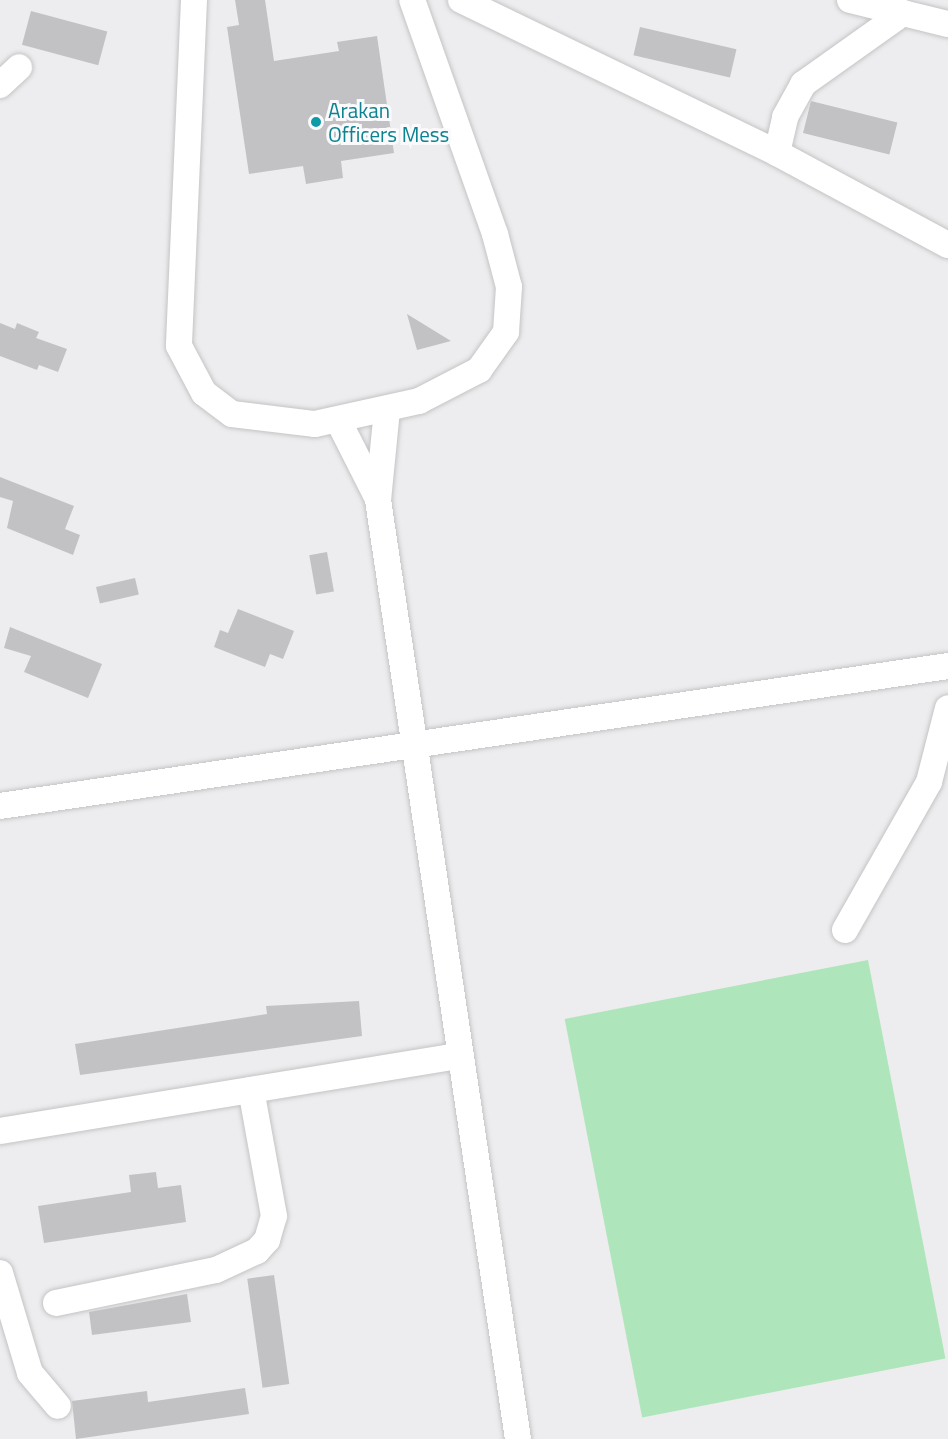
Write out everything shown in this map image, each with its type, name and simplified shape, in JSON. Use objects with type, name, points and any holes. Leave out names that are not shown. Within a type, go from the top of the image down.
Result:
[{"type":"street","points":[[194,11],[179,346],[204,393],[232,414],[339,422],[419,401],[479,370],[506,332],[509,287],[495,234],[412,0]]},
{"type":"street","points":[[461,0],[777,153],[948,245]]},
{"type":"street","points":[[850,0],[948,24]]},
{"type":"street","points":[[777,153],[785,117],[803,84],[903,13]]},
{"type":"street","points":[[0,85],[19,66]]},
{"type":"street","points":[[387,410],[378,500],[458,1056],[518,1439]]},
{"type":"street","points":[[339,422],[378,500]]},
{"type":"street","points":[[0,806],[948,666]]},
{"type":"street","points":[[845,930],[929,782],[948,708]]},
{"type":"street","points":[[0,1131],[458,1056]]},
{"type":"street","points":[[56,1303],[216,1270],[256,1251],[267,1240],[274,1216],[251,1090]]},
{"type":"street","points":[[0,1273],[26,1363],[58,1406]]},
{"type":"green space","points":[[868,960],[945,1359],[642,1418],[565,1019]]},
{"type":"building","name":"Arakan Officers Mess","points":[[235,0],[265,0],[274,61],[339,51],[337,42],[377,36],[394,153],[341,161],[343,178],[306,184],[303,166],[249,174],[227,27],[239,25]]},
{"type":"building","points":[[31,11],[107,31],[98,65],[22,45]]},
{"type":"building","points":[[640,27],[736,49],[730,78],[633,55]]},
{"type":"building","points":[[811,101],[897,123],[889,155],[803,133]]},
{"type":"building","points":[[407,314],[451,341],[417,350]]},
{"type":"building","points":[[0,323],[15,329],[17,323],[39,332],[36,338],[67,349],[58,372],[39,365],[37,370],[0,356]]},
{"type":"building","points":[[0,477],[74,506],[65,529],[80,535],[73,555],[7,528],[13,501],[0,497]]},
{"type":"building","points":[[327,552],[334,591],[316,595],[309,555]]},
{"type":"building","points":[[135,578],[139,595],[100,604],[96,587]]},
{"type":"building","points":[[238,609],[294,631],[283,659],[270,654],[265,667],[214,647],[220,630],[228,633]]},
{"type":"building","points":[[10,627],[102,664],[88,698],[24,672],[31,656],[4,648]]},
{"type":"building","points":[[359,1001],[362,1036],[80,1075],[75,1044],[267,1014],[266,1006]]},
{"type":"building","points":[[156,1172],[158,1188],[181,1185],[186,1222],[44,1243],[38,1206],[131,1192],[129,1175]]},
{"type":"building","points":[[274,1275],[289,1384],[263,1388],[247,1279]]},
{"type":"building","points":[[187,1294],[191,1322],[92,1335],[89,1312]]},
{"type":"building","points":[[245,1388],[249,1414],[76,1439],[72,1401],[147,1391],[148,1402]]},
{"type":"place","name":"Arakan Officers Mess","points":[[316,122]]}]
